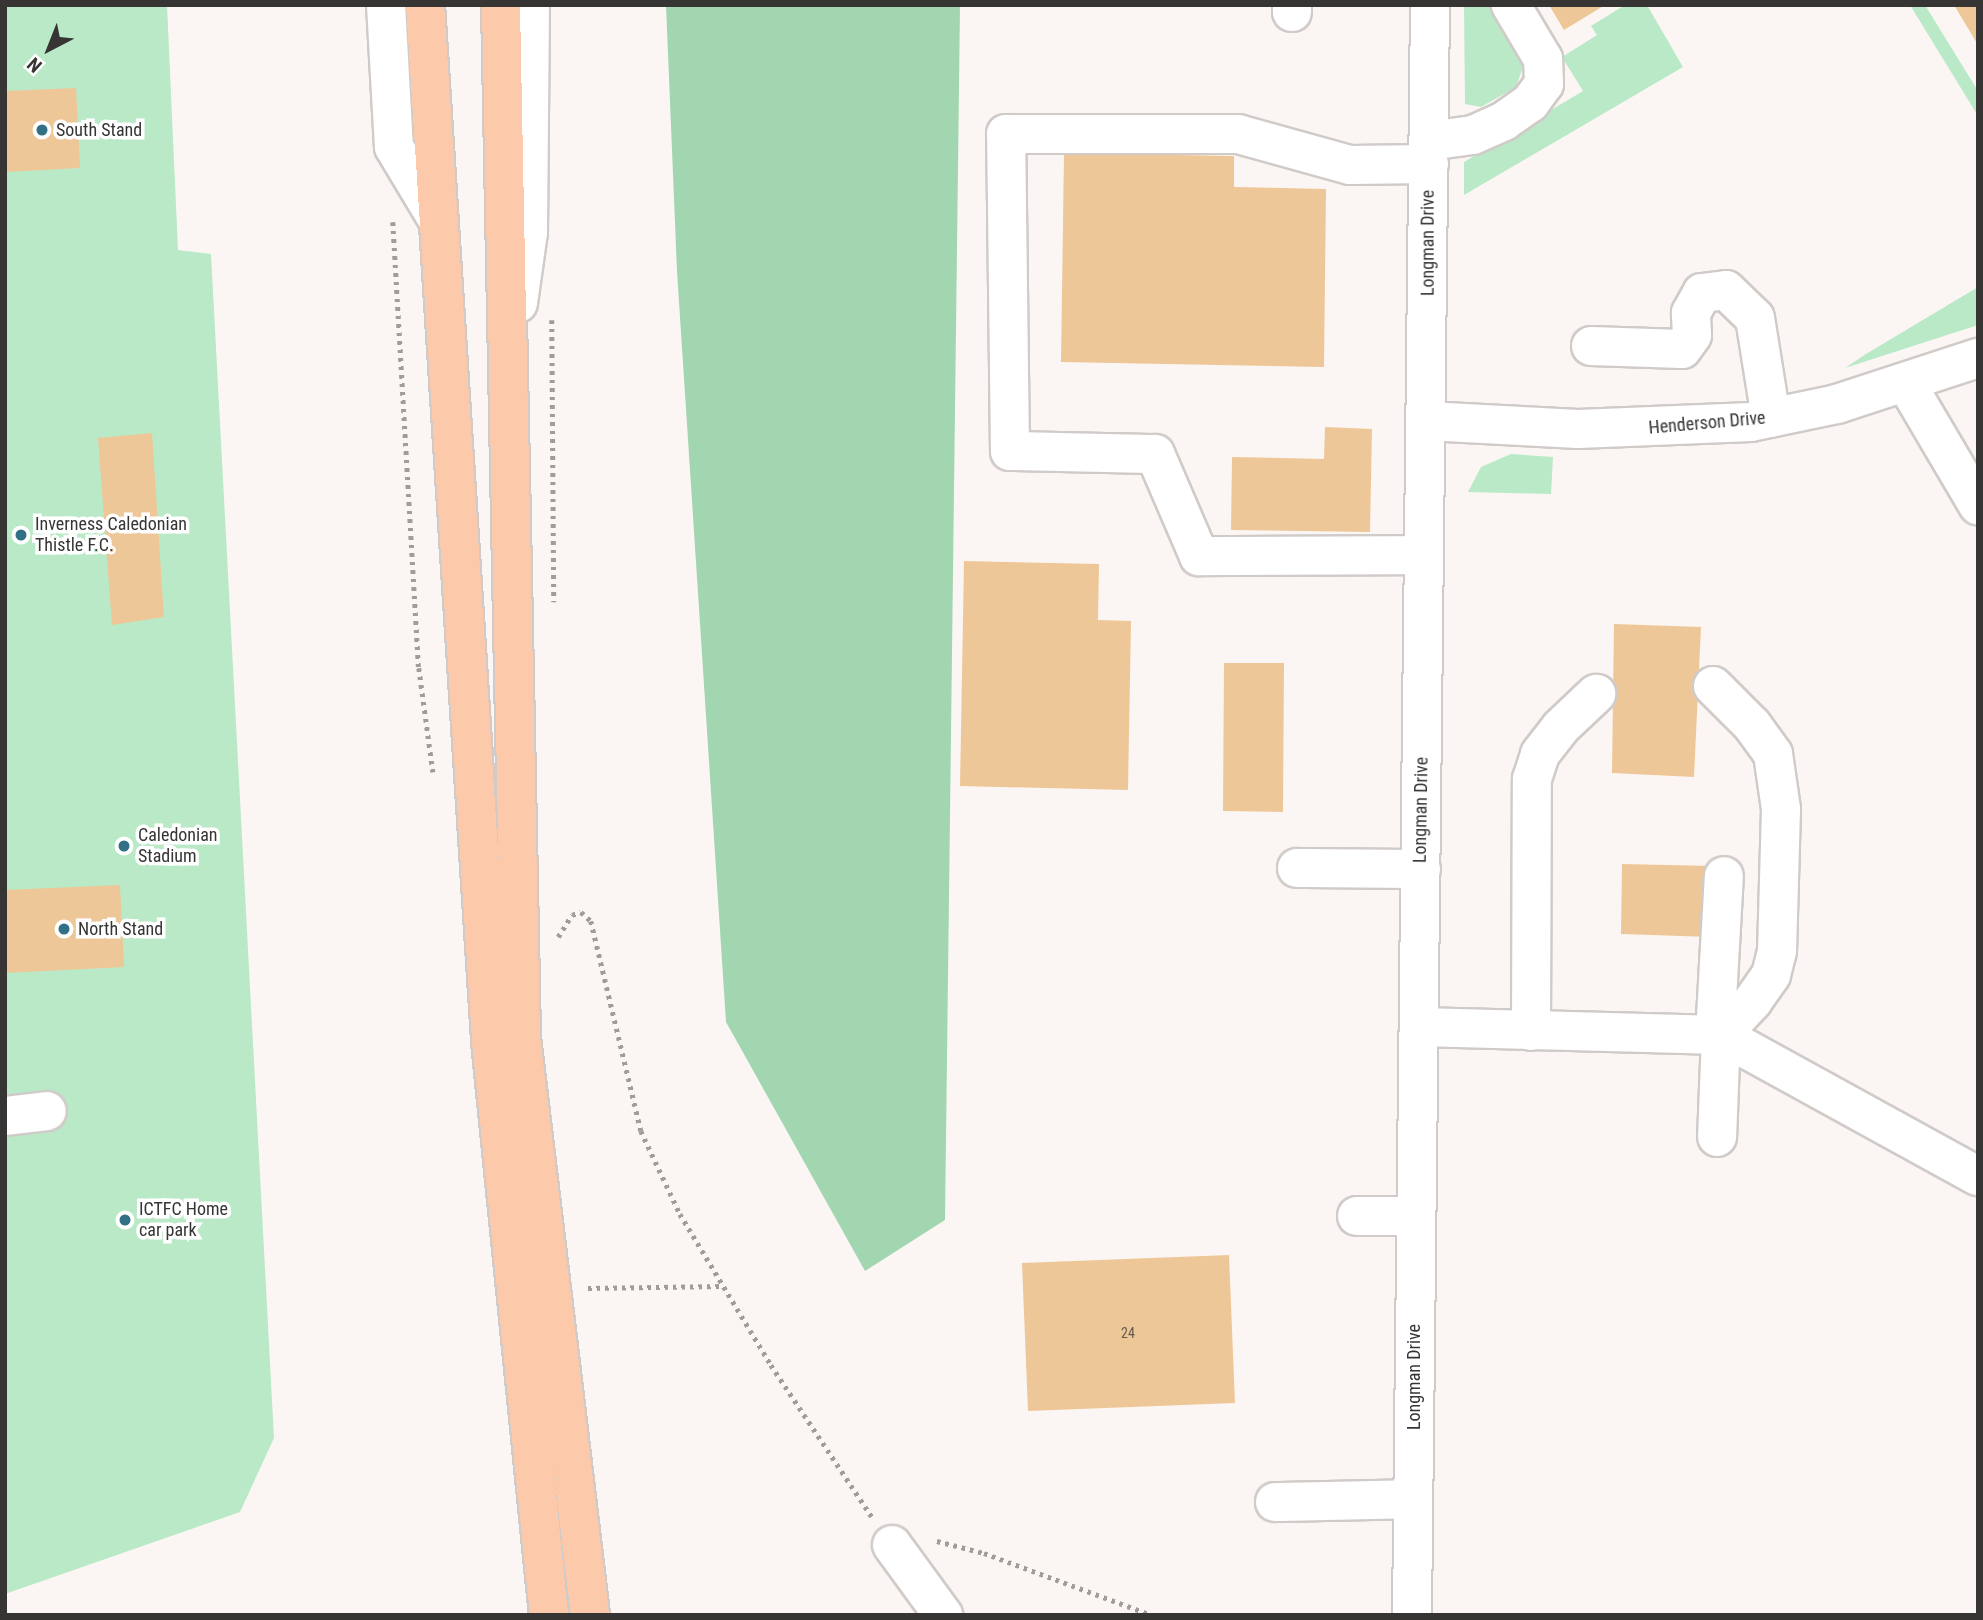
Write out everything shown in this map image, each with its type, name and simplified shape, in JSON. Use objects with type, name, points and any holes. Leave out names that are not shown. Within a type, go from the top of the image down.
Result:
[{"type":"highway","points":[[425,5],[491,1041],[549,1615]]},
{"type":"highway","points":[[501,5],[506,390],[521,1038],[590,1615]]},
{"type":"street","points":[[386,5],[394,147],[439,222]]},
{"type":"street","points":[[506,390],[528,232],[530,5]]},
{"type":"street","name":"Longman Drive","points":[[1412,1615],[1430,5]]},
{"type":"street","points":[[1424,555],[1199,556],[1155,454],[1010,451],[1006,134],[1238,134],[1350,164],[1429,152],[1504,121],[1530,103],[1544,84],[1543,59],[1511,5]]},
{"type":"street","points":[[1591,346],[1682,349],[1692,335],[1691,313],[1702,292],[1726,290],[1755,317],[1771,418]]},
{"type":"street","name":"Henderson Drive","points":[[1427,421],[1666,429],[1771,418],[1906,383],[1978,358]]},
{"type":"street","points":[[1906,383],[1978,505]]},
{"type":"street","points":[[1713,686],[1752,725],[1773,754],[1782,809],[1777,951],[1771,975],[1718,1035]]},
{"type":"street","points":[[1531,1031],[1532,779],[1540,754],[1560,728],[1596,694]]},
{"type":"street","points":[[1297,867],[1421,869]]},
{"type":"street","points":[[1717,1137],[1724,876]]},
{"type":"street","points":[[1419,1027],[1718,1035],[1978,1177]]},
{"type":"street","points":[[5,1116],[47,1111]]},
{"type":"street","points":[[1357,1216],[1415,1216]]},
{"type":"street","points":[[1275,1502],[1413,1499]]},
{"type":"street","points":[[892,1545],[943,1615]]},
{"type":"path","points":[[552,312],[554,606]]},
{"type":"path","points":[[556,926],[556,940],[572,915],[581,912],[591,921],[641,1131],[680,1214],[892,1545],[907,1538],[925,1538],[984,1553],[1152,1615]]},
{"type":"path","points":[[577,1288],[724,1286]]},
{"type":"green space","name":"Caledonian Stadium","points":[[5,5],[167,5],[178,250],[211,254],[274,1438],[240,1512],[5,1594]]},
{"type":"green space","points":[[666,5],[960,5],[945,1220],[865,1271],[726,1022],[677,271]]},
{"type":"green space","points":[[1464,5],[1495,5],[1523,67],[1516,87],[1481,107],[1465,104]]},
{"type":"green space","points":[[1625,5],[1647,5],[1683,67],[1464,195],[1464,162],[1583,91],[1562,57],[1597,35],[1591,26]]},
{"type":"green space","points":[[1910,5],[1925,5],[1978,91],[1978,116]]},
{"type":"green space","points":[[1978,287],[1978,325],[1845,368],[1866,354]]},
{"type":"green space","points":[[1511,454],[1553,457],[1551,494],[1468,492],[1481,467]]},
{"type":"building","points":[[1549,5],[1605,5],[1564,30]]},
{"type":"building","points":[[1954,5],[1978,5],[1978,45]]},
{"type":"building","name":"South Stand","points":[[76,88],[80,168],[5,172],[5,91]]},
{"type":"building","points":[[1064,153],[1234,156],[1234,187],[1326,189],[1324,367],[1061,362]]},
{"type":"building","points":[[1325,427],[1372,429],[1370,532],[1231,530],[1232,457],[1324,459]]},
{"type":"building","points":[[152,433],[164,617],[112,625],[98,438]]},
{"type":"building","points":[[964,561],[1099,564],[1098,620],[1131,621],[1128,790],[960,786]]},
{"type":"building","points":[[1614,624],[1701,627],[1694,777],[1612,773]]},
{"type":"building","points":[[1224,663],[1284,663],[1283,812],[1223,811]]},
{"type":"building","points":[[1622,864],[1713,866],[1711,937],[1621,934]]},
{"type":"building","name":"North Stand","points":[[120,885],[124,967],[5,973],[5,890]]},
{"type":"building","points":[[1229,1255],[1235,1403],[1028,1411],[1022,1263]]},
{"type":"place","name":"South Stand","points":[[42,130]]},
{"type":"place","name":"Inverness Caledonian Thistle F.C.","points":[[21,535]]},
{"type":"place","name":"Caledonian Stadium","points":[[124,846]]},
{"type":"place","name":"North Stand","points":[[64,929]]},
{"type":"place","name":"ICTFC Home car park","points":[[125,1220]]}]
